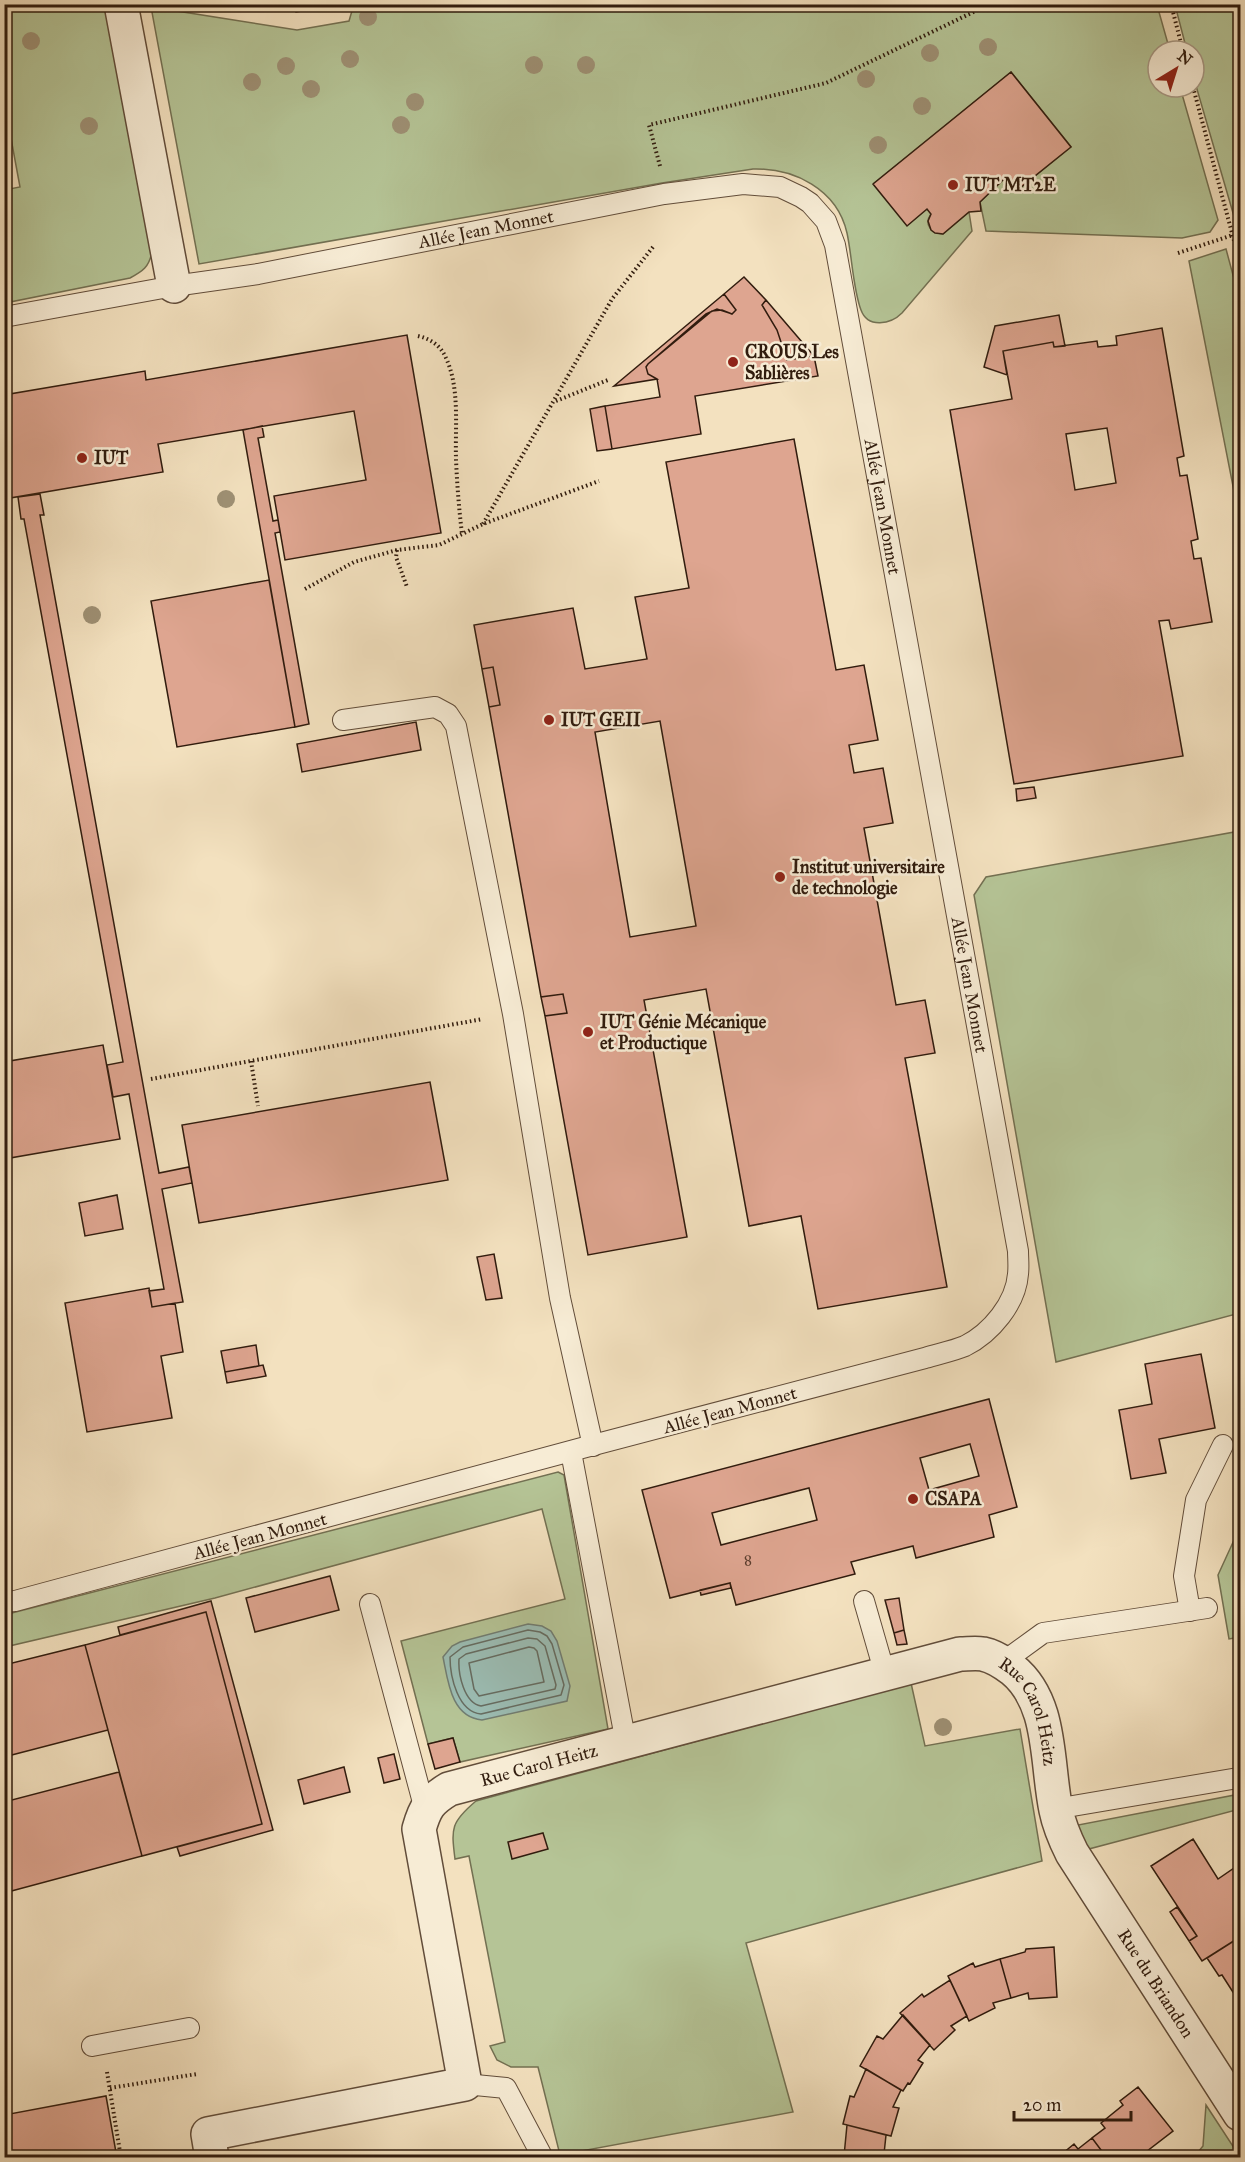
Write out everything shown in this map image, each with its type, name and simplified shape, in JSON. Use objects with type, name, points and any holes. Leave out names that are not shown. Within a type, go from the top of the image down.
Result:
[{"type":"street","points":[[121,4],[174,286]]},
{"type":"street","name":"Rue Carol Heitz","points":[[425,1810],[435,1798],[449,1789],[960,1654],[983,1654],[1003,1662],[1018,1674],[1038,1704],[1055,1809],[1060,1828],[1072,1853]]},
{"type":"street","points":[[212,2157],[208,2134],[465,2084],[419,1829],[425,1810]]},
{"type":"street","name":"Rue du Briandon","points":[[1072,1853],[1240,2114]]},
{"type":"lane","name":"Allée Jean Monnet","points":[[4,317],[174,286],[258,274],[664,194],[743,184],[780,187],[792,191],[810,203],[826,221],[831,233],[930,761],[1016,1239],[1018,1275],[1014,1293],[1004,1312],[986,1330],[964,1346],[914,1362],[15,1601],[4,1602]]},
{"type":"lane","points":[[343,720],[435,707],[441,708],[452,717],[456,726],[513,1014],[560,1298],[593,1446]]},
{"type":"lane","points":[[1003,1662],[1043,1633],[1199,1610],[1184,1576],[1196,1500],[1223,1445]]},
{"type":"lane","points":[[571,1452],[626,1743]]},
{"type":"lane","points":[[864,1601],[885,1674]]},
{"type":"lane","points":[[370,1605],[425,1810]]},
{"type":"lane","points":[[1055,1809],[1238,1778]]},
{"type":"lane","points":[[97,2045],[189,2028]]},
{"type":"lane","points":[[465,2084],[506,2088],[543,2157]]},
{"type":"path","points":[[664,194],[660,164],[649,125],[826,83],[990,4]]},
{"type":"path","points":[[1171,4],[1181,39]]},
{"type":"path","points":[[4,74],[12,72]]},
{"type":"path","points":[[1196,99],[1240,263]]},
{"type":"path","points":[[1178,253],[1233,235]]},
{"type":"path","points":[[483,524],[612,299],[653,247]]},
{"type":"path","points":[[418,336],[429,338],[441,350],[451,372],[455,400],[456,461],[462,534]]},
{"type":"path","points":[[555,401],[608,380]]},
{"type":"path","points":[[305,589],[354,562],[397,550],[439,545],[483,524],[599,481]]},
{"type":"path","points":[[397,550],[396,557],[407,587]]},
{"type":"path","points":[[151,1079],[513,1014]]},
{"type":"path","points":[[251,1061],[258,1106]]},
{"type":"path","points":[[97,2045],[110,2088],[122,2157]]},
{"type":"path","points":[[110,2088],[197,2074]]},
{"type":"green space","points":[[354,4],[1157,5],[1167,39],[1146,39],[1146,99],[1183,99],[1218,220],[1210,232],[1182,238],[986,231],[980,202],[1004,179],[1015,192],[1071,147],[1011,72],[874,183],[907,225],[927,209],[931,214],[928,225],[935,232],[943,234],[969,212],[972,231],[902,313],[886,322],[869,320],[861,310],[847,233],[834,204],[812,184],[784,172],[768,170],[753,169],[662,183],[199,264],[151,7],[297,30],[349,21]]},
{"type":"green space","points":[[5,5],[107,5],[152,252],[145,268],[130,278],[5,303],[4,190],[20,187],[5,106]]},
{"type":"green space","points":[[1175,5],[1240,5],[1240,237],[1200,99],[1206,99],[1206,39],[1184,39]]},
{"type":"green space","points":[[1226,249],[1240,301],[1240,522],[1189,261]]},
{"type":"green space","points":[[1240,831],[1240,1313],[1056,1362],[974,895],[986,877]]},
{"type":"green space","points":[[558,1472],[564,1475],[608,1729],[460,1762],[453,1738],[428,1744],[401,1641],[565,1599],[542,1509],[215,1598],[5,1647],[4,1615]]},
{"type":"green space","points":[[1240,1527],[1240,1637],[1229,1639],[1218,1575]]},
{"type":"green space","points":[[911,1683],[925,1746],[1020,1729],[1042,1861],[746,1943],[793,2112],[560,2155],[538,2067],[511,2067],[497,2060],[490,2046],[505,2042],[469,1856],[455,1859],[453,1833],[457,1820],[476,1801]]},
{"type":"green space","points":[[1240,1794],[1240,1809],[1085,1850],[1078,1825]]},
{"type":"green space","points":[[1206,2105],[1240,2157],[1194,2157],[1203,2146]]},
{"type":"water","points":[[528,1624],[542,1626],[551,1631],[557,1641],[570,1686],[567,1701],[482,1720],[464,1712],[457,1705],[449,1687],[443,1657],[452,1646],[460,1642]]},
{"type":"building","points":[[293,4],[335,4],[335,6],[296,12]]},
{"type":"building","points":[[1011,72],[1071,147],[1015,192],[1004,179],[980,202],[981,211],[969,212],[943,234],[931,230],[928,221],[931,214],[927,209],[907,226],[873,184]]},
{"type":"building","name":"CROUS Les Sablières","points":[[744,277],[766,300],[762,305],[777,330],[787,360],[814,356],[818,376],[695,396],[701,434],[612,449],[605,406],[660,397],[657,379],[648,374],[646,367],[648,364],[712,311],[722,310],[732,314],[736,310],[724,294]]},
{"type":"building","points":[[724,294],[736,310],[732,314],[717,309],[706,314],[648,364],[646,367],[648,374],[657,379],[614,386]]},
{"type":"building","points":[[766,300],[814,356],[787,360],[777,330],[762,305]]},
{"type":"building","points":[[1059,315],[1065,346],[1054,347],[1053,342],[1003,351],[1007,375],[984,367],[995,326]]},
{"type":"building","points":[[1162,328],[1184,456],[1177,458],[1180,476],[1187,475],[1198,539],[1191,541],[1194,559],[1201,558],[1212,622],[1171,629],[1169,620],[1159,621],[1183,756],[1014,784],[950,410],[1012,399],[1003,351],[1053,342],[1054,347],[1097,341],[1098,347],[1117,345],[1116,336]],"holes":[[[1107,428],[1116,483],[1075,490],[1066,434]]]},
{"type":"building","name":"IUT","points":[[407,335],[441,533],[285,560],[274,496],[366,480],[354,411],[158,444],[163,472],[4,499],[4,395],[145,371],[146,380]]},
{"type":"building","points":[[605,406],[612,449],[597,451],[590,409]]},
{"type":"building","points":[[262,426],[264,437],[258,438],[273,521],[278,520],[280,532],[275,533],[309,724],[295,727],[243,430]]},
{"type":"building","name":"Institut universitaire de technologie","points":[[794,439],[836,670],[864,665],[878,740],[849,745],[854,773],[883,768],[893,823],[864,828],[896,1005],[925,1000],[935,1053],[905,1058],[947,1287],[818,1309],[801,1216],[749,1226],[706,989],[644,1000],[687,1237],[588,1255],[545,1016],[567,1013],[563,994],[541,997],[489,707],[500,705],[493,667],[482,669],[474,625],[573,608],[585,669],[647,659],[635,597],[689,588],[666,462]],"holes":[[[660,721],[696,926],[630,937],[595,732]]]},
{"type":"building","points":[[40,494],[44,515],[40,515],[159,1173],[189,1167],[192,1183],[162,1189],[183,1302],[152,1307],[149,1291],[164,1289],[129,1094],[113,1097],[107,1065],[123,1062],[24,519],[21,519],[18,497]]},
{"type":"building","points":[[269,580],[295,727],[177,747],[151,601]]},
{"type":"building","points":[[493,667],[500,705],[489,707],[482,669]]},
{"type":"building","points":[[416,722],[421,750],[302,772],[297,744]]},
{"type":"building","points":[[1034,787],[1036,798],[1017,801],[1016,789]]},
{"type":"building","points":[[563,994],[567,1013],[545,1016],[541,997]]},
{"type":"building","points":[[103,1045],[120,1139],[4,1159],[4,1062]]},
{"type":"building","points":[[430,1082],[448,1180],[199,1223],[182,1125]]},
{"type":"building","points":[[117,1195],[123,1229],[85,1236],[79,1203]]},
{"type":"building","points":[[494,1254],[502,1298],[486,1300],[477,1257]]},
{"type":"building","points":[[149,1288],[152,1307],[175,1303],[183,1352],[161,1356],[172,1418],[87,1432],[65,1303]]},
{"type":"building","points":[[256,1345],[259,1366],[225,1372],[221,1351]]},
{"type":"building","points":[[1201,1354],[1215,1428],[1159,1439],[1166,1473],[1131,1479],[1119,1410],[1152,1404],[1145,1364]]},
{"type":"building","points":[[263,1365],[266,1376],[227,1383],[225,1372]]},
{"type":"building","name":"CSAPA","points":[[989,1399],[1017,1507],[989,1515],[994,1537],[916,1558],[913,1546],[851,1562],[855,1574],[736,1605],[730,1583],[670,1598],[642,1490]],"holes":[[[970,1444],[979,1476],[929,1490],[920,1458]],[[809,1488],[817,1520],[721,1545],[712,1513]]]},
{"type":"building","points":[[330,1576],[339,1610],[255,1632],[246,1598]]},
{"type":"building","points":[[730,1583],[731,1588],[701,1595],[700,1590]]},
{"type":"building","points":[[899,1598],[904,1630],[894,1633],[885,1600]]},
{"type":"building","points":[[211,1601],[273,1830],[180,1856],[177,1847],[262,1824],[206,1612],[120,1635],[118,1627]]},
{"type":"building","points":[[206,1612],[262,1824],[142,1856],[85,1645]]},
{"type":"building","points":[[904,1630],[907,1644],[897,1645],[894,1633]]},
{"type":"building","points":[[85,1645],[108,1730],[4,1757],[4,1665]]},
{"type":"building","points":[[453,1738],[460,1762],[435,1769],[428,1744]]},
{"type":"building","points":[[394,1754],[400,1779],[384,1783],[378,1758]]},
{"type":"building","points":[[344,1767],[350,1792],[304,1804],[298,1780]]},
{"type":"building","points":[[119,1772],[142,1856],[4,1893],[4,1802]]},
{"type":"building","points":[[543,1833],[548,1849],[512,1859],[508,1842]]},
{"type":"building","points":[[1193,1839],[1218,1879],[1240,1864],[1240,1937],[1202,1961],[1189,1941],[1197,1936],[1151,1866]]},
{"type":"building","points":[[1177,1907],[1197,1936],[1189,1941],[1170,1912]]},
{"type":"building","points":[[1240,1937],[1240,2000],[1238,2000],[1222,1975],[1219,1976],[1207,1958]]},
{"type":"building","points":[[1054,1947],[1057,1997],[1029,1999],[1028,1993],[1011,1998],[1000,1959],[1025,1952],[1026,1949]]},
{"type":"building","points":[[1000,1959],[1011,1998],[993,2003],[995,2008],[969,2021],[948,1976],[973,1963],[975,1967]]},
{"type":"building","points":[[950,1980],[967,2016],[951,2026],[955,2030],[934,2050],[900,2013],[922,1994],[924,1997]]},
{"type":"building","points":[[903,2015],[930,2045],[918,2060],[923,2063],[903,2091],[860,2066],[877,2036],[883,2039]]},
{"type":"building","points":[[866,2069],[901,2090],[893,2107],[899,2108],[891,2136],[843,2124],[850,2096],[854,2097]]},
{"type":"building","points":[[1138,2087],[1173,2131],[1138,2158],[1107,2158],[1092,2138],[1105,2128],[1101,2123],[1123,2105],[1120,2101]]},
{"type":"building","points":[[106,2096],[117,2158],[4,2158],[4,2115]]},
{"type":"building","points":[[847,2125],[886,2135],[884,2154],[890,2153],[890,2158],[840,2158],[844,2156]]},
{"type":"building","points":[[1092,2138],[1107,2158],[1057,2158],[1074,2144],[1078,2149]]},
{"type":"place","name":"IUT MT2E","points":[[953,185]]},
{"type":"place","name":"CROUS Les Sablières","points":[[733,362]]},
{"type":"place","name":"IUT","points":[[82,458]]},
{"type":"place","name":"IUT GEII","points":[[549,720]]},
{"type":"place","name":"Institut universitaire de technologie","points":[[780,877]]},
{"type":"place","name":"IUT Génie Mécanique et Productique","points":[[588,1032]]},
{"type":"place","name":"CSAPA","points":[[913,1499]]}]
